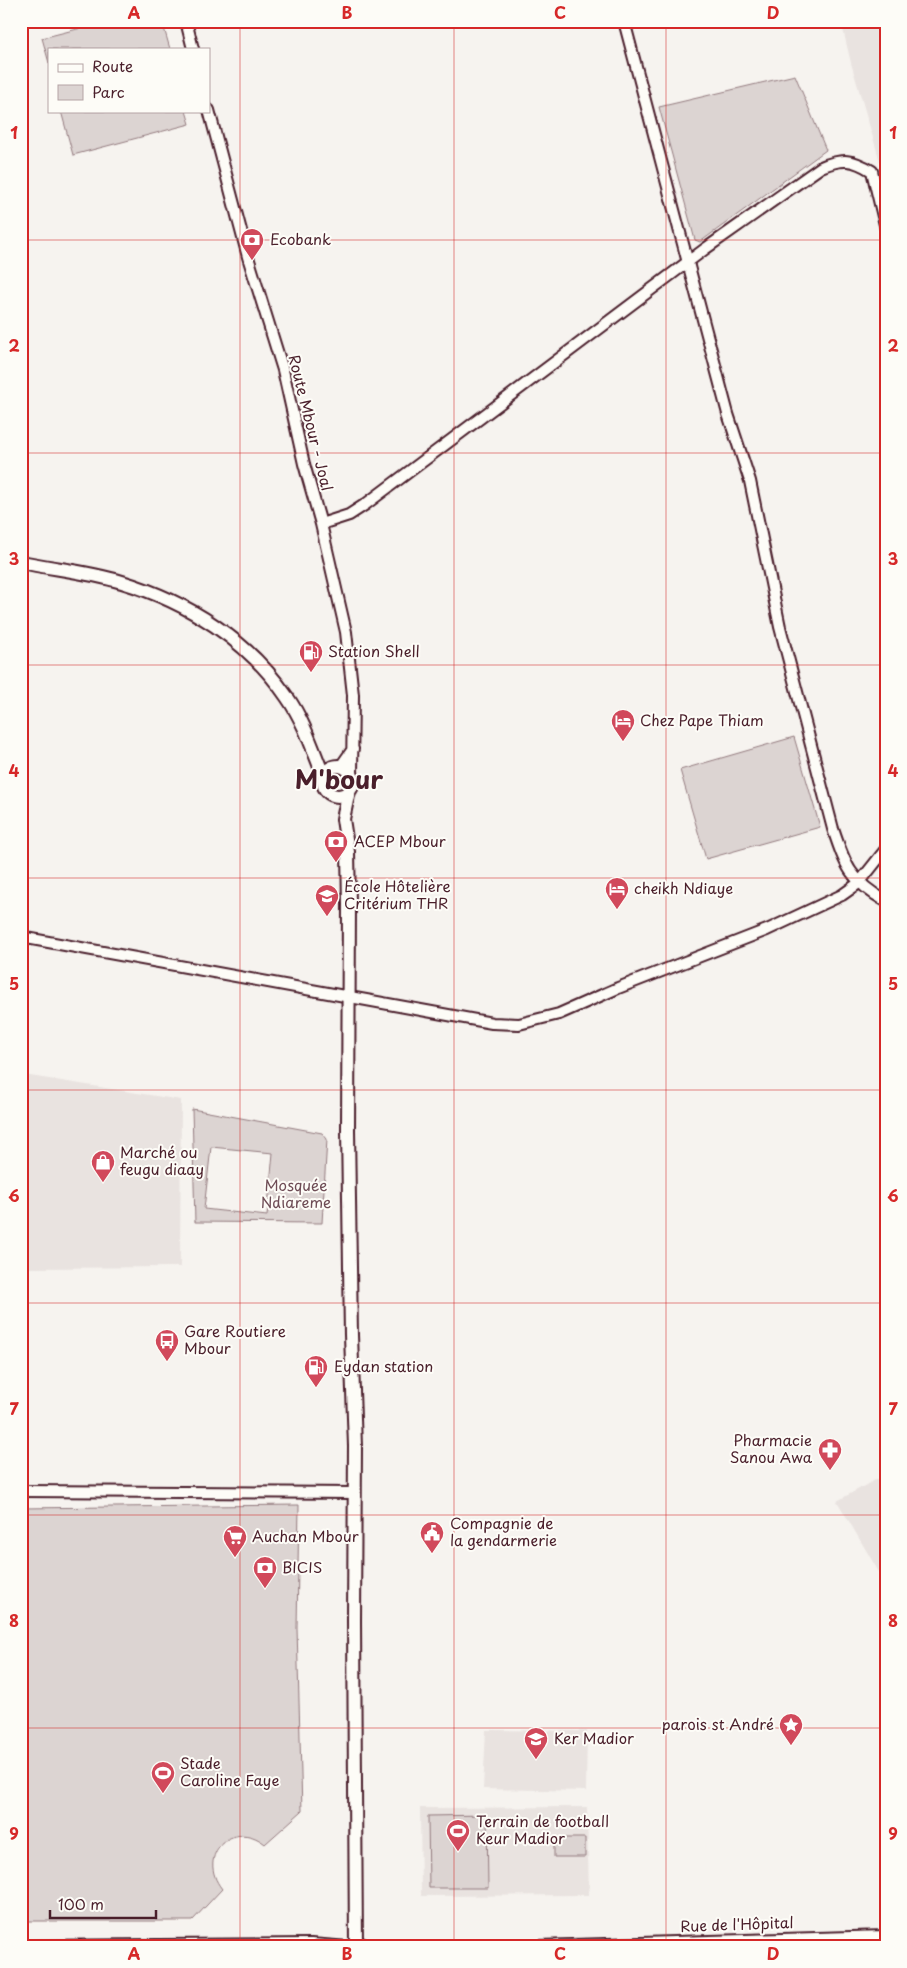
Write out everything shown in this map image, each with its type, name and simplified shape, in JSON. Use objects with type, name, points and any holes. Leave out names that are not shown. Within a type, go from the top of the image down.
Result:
[{"type":"highway","points":[[21,562],[66,569],[122,582],[165,598],[218,626],[243,646],[287,696],[306,731],[316,757],[332,770],[349,771],[352,775],[353,784],[349,791],[343,819]]},
{"type":"highway","points":[[332,770],[324,786],[343,819],[348,852],[348,1130],[355,1494],[354,1945]]},
{"type":"highway","points":[[329,793],[340,796],[349,791]]},
{"type":"main road","points":[[186,21],[193,48]]},
{"type":"main road","points":[[624,21],[728,414],[750,481],[780,627],[833,829],[849,871],[859,883],[886,901]]},
{"type":"main road","name":"Route Mbour - Joal","points":[[210,112],[248,257],[283,370],[350,653],[354,721],[352,775]]},
{"type":"main road","points":[[321,524],[349,515],[366,504],[689,263],[705,249],[821,167],[836,160],[862,164],[872,171],[886,229]]},
{"type":"main road","points":[[332,770],[353,749]]},
{"type":"main road","points":[[21,937],[492,1023],[519,1024],[559,1014],[618,988],[768,930],[842,895],[859,883],[886,849]]},
{"type":"main road","points":[[21,1491],[355,1494]]},
{"type":"main road","name":"Rue de l'Hôpital","points":[[500,1947],[886,1936]]},
{"type":"main road","points":[[21,1946],[311,1944],[369,1947]]},
{"type":"shaded area","points":[[841,21],[886,21],[886,182],[851,63]]},
{"type":"shaded area","name":"Marché ou feugu diaay","points":[[24,1075],[181,1100],[180,1267],[27,1268]]},
{"type":"shaded area","points":[[886,1474],[886,1584],[837,1501]]},
{"type":"shaded area","name":"Ker Madior","points":[[486,1730],[587,1731],[586,1791],[483,1789]]},
{"type":"shaded area","points":[[587,1807],[589,1895],[421,1896],[420,1808]]},
{"type":"green space","points":[[109,21],[162,21],[170,48],[48,48],[48,59],[42,38]]},
{"type":"green space","points":[[795,75],[826,150],[700,242],[695,240],[659,107]]},
{"type":"green space","points":[[61,112],[186,112],[190,124],[73,155]]},
{"type":"green space","points":[[794,737],[820,827],[706,859],[680,770]]},
{"type":"green space","name":"Mosquée Ndiareme","points":[[192,1109],[322,1133],[327,1139],[322,1223],[195,1222]],"holes":[[[211,1147],[273,1153],[267,1216],[204,1209]]]},
{"type":"green space","name":"Stade Caroline Faye","points":[[299,1505],[297,1628],[302,1811],[265,1844],[253,1837],[241,1835],[230,1838],[221,1844],[215,1853],[213,1864],[215,1876],[222,1889],[192,1921],[21,1921],[21,1508]]},
{"type":"green space","name":"Terrain de football Keur Madior","points":[[487,1815],[488,1888],[429,1888],[428,1816]]},
{"type":"green space","points":[[554,1838],[585,1838],[585,1857],[554,1857]]},
{"type":"place","name":"Ecobank","points":[[252,261]]},
{"type":"place","name":"Station Shell","points":[[311,673]]},
{"type":"place","name":"Chez Pape Thiam","points":[[623,742]]},
{"type":"place","name":"ACEP Mbour","points":[[336,863]]},
{"type":"place","name":"cheikh Ndiaye","points":[[617,910]]},
{"type":"place","name":"École Hôtelière Critérium THR","points":[[327,917]]},
{"type":"place","name":"Marché ou feugu diaay","points":[[103,1183]]},
{"type":"place","name":"Gare Routiere Mbour","points":[[167,1362]]},
{"type":"place","name":"Eydan station","points":[[316,1388]]},
{"type":"place","name":"Pharmacie Sanou Awa","points":[[830,1471]]},
{"type":"place","name":"Compagnie de la gendarmerie","points":[[432,1554]]},
{"type":"place","name":"Auchan Mbour","points":[[235,1558]]},
{"type":"place","name":"BICIS","points":[[265,1589]]},
{"type":"place","name":"parois st André","points":[[791,1746]]},
{"type":"place","name":"Ker Madior","points":[[536,1760]]},
{"type":"place","name":"Stade Caroline Faye","points":[[163,1794]]},
{"type":"place","name":"Terrain de football Keur Madior","points":[[458,1852]]},
{"type":"district","name":"M'bour","points":[[339,780]]}]
